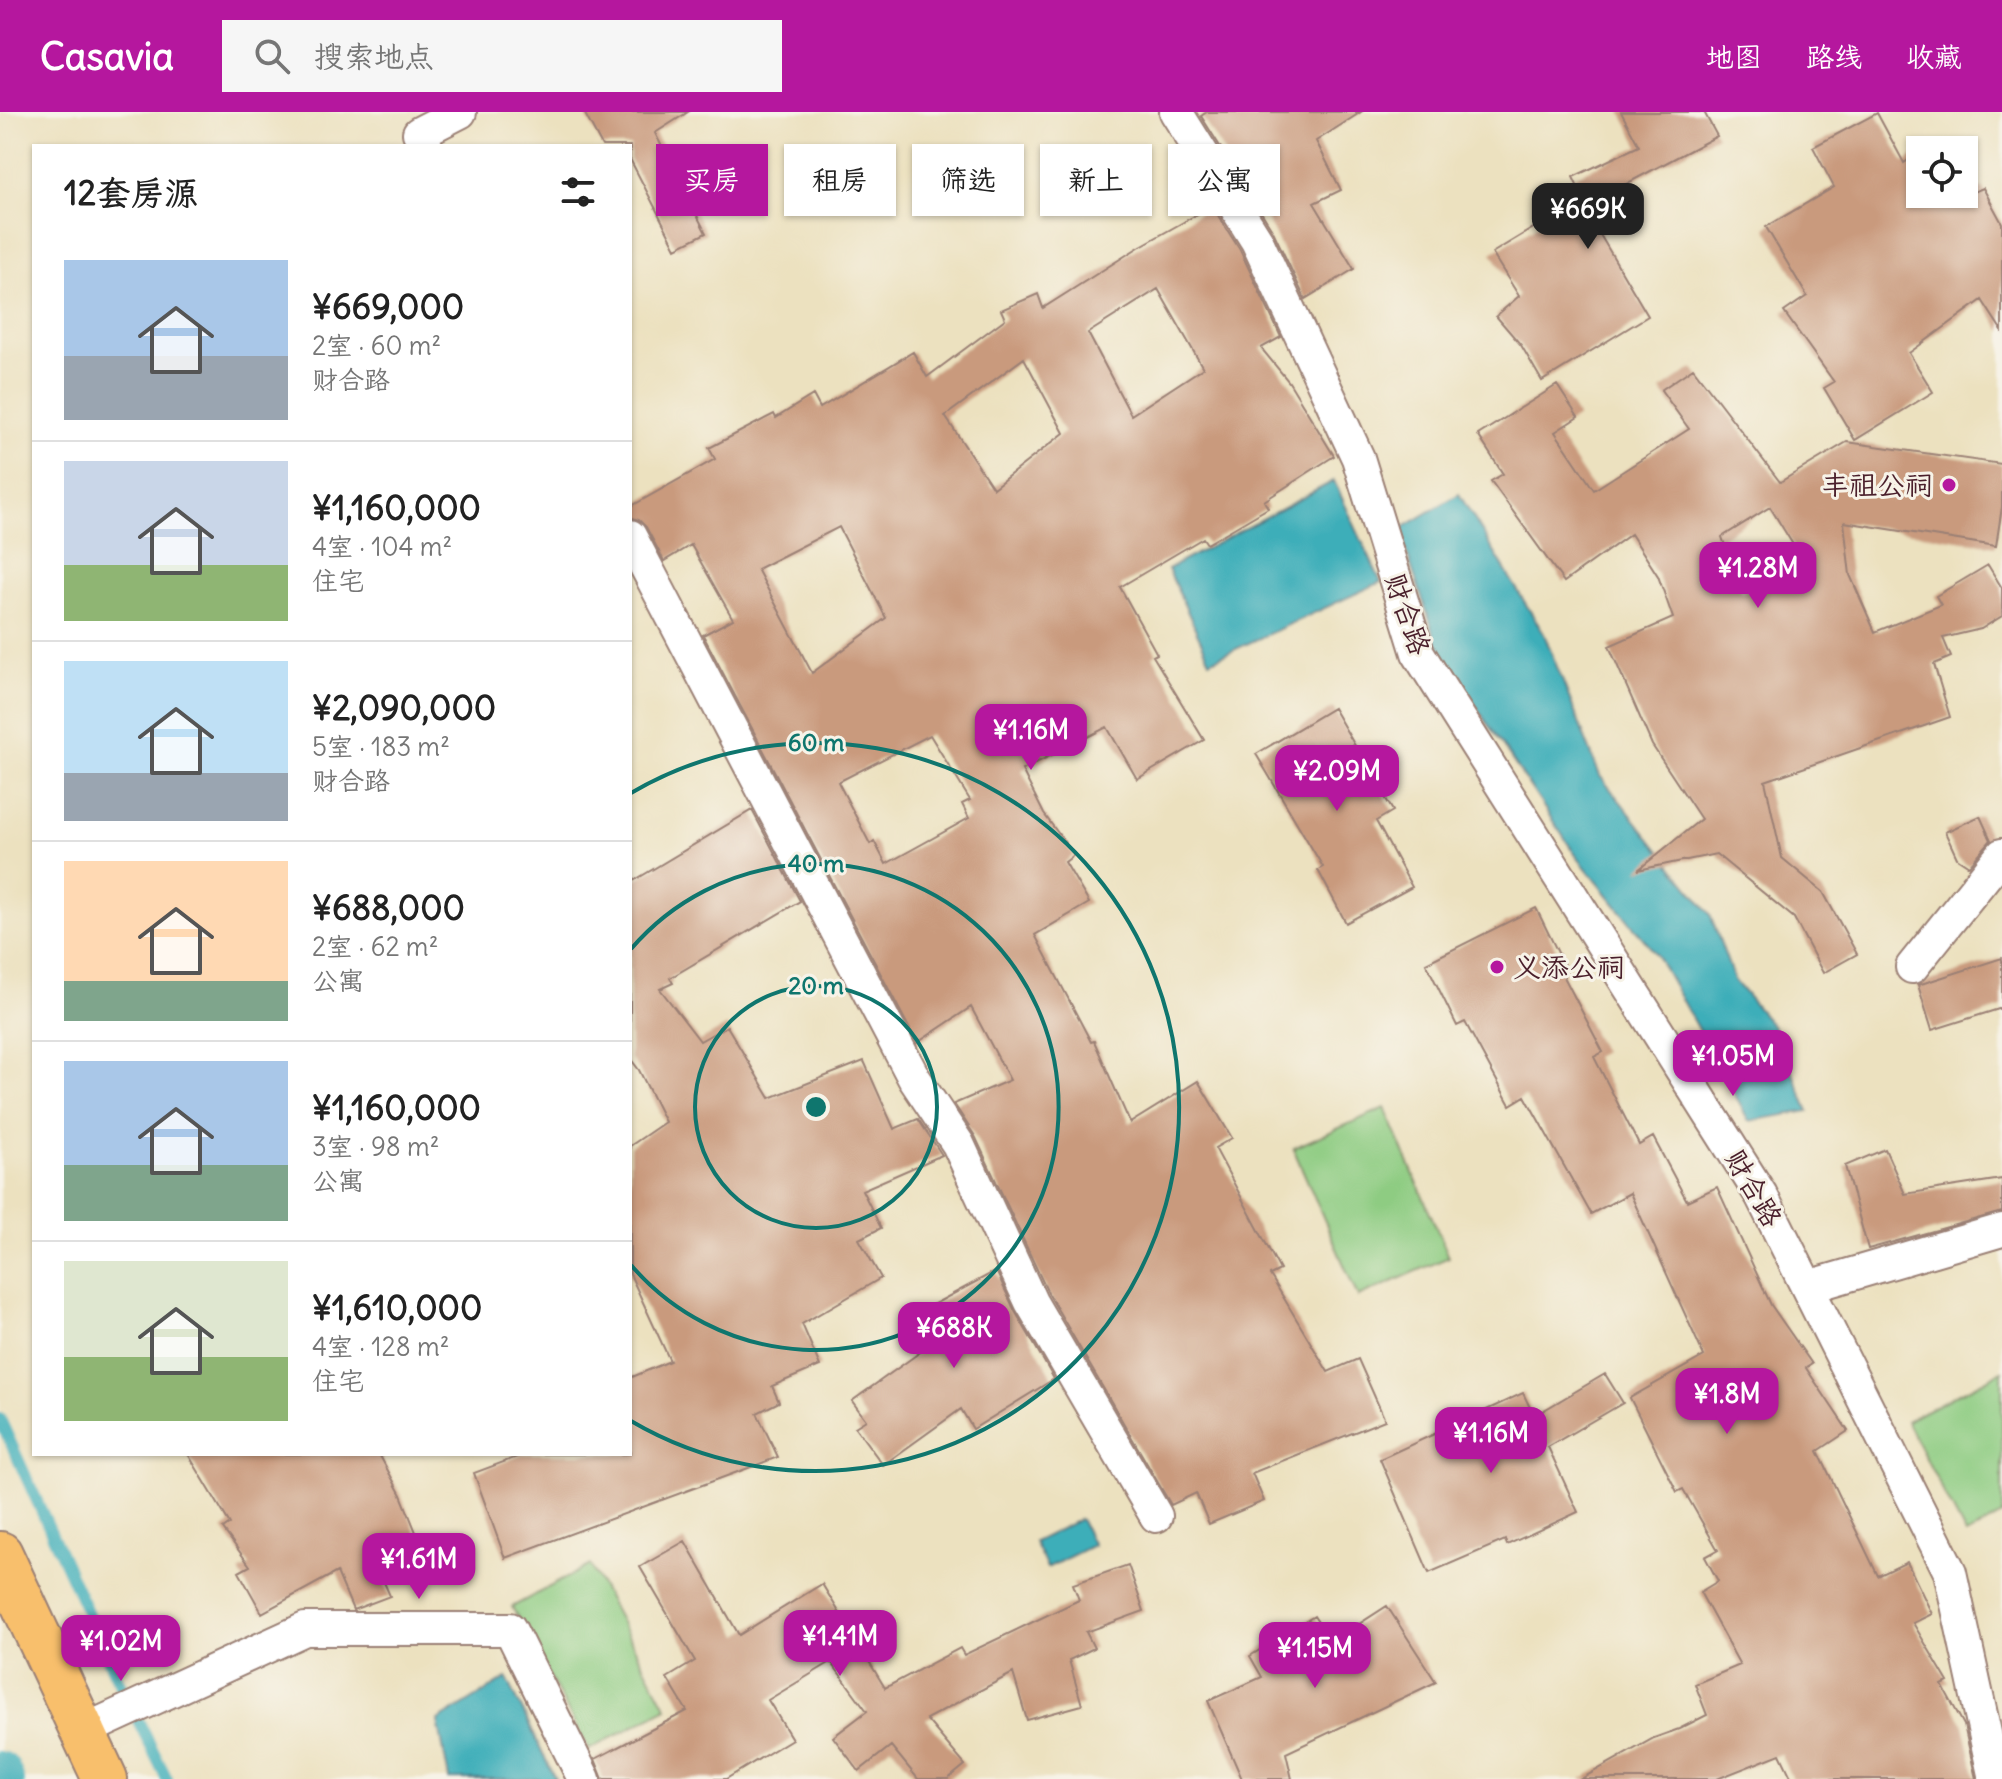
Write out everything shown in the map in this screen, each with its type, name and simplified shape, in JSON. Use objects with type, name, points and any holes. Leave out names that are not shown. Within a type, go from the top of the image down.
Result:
[{"type":"main road","points":[[0,1554],[95,1725],[105,1779]]},
{"type":"street","points":[[425,144],[419,133],[460,112]]},
{"type":"street","name":"财合路","points":[[1176,112],[1257,241],[1358,458],[1418,653],[1761,1195],[1950,1572],[1995,1779]]},
{"type":"street","points":[[632,540],[914,1078],[958,1144],[1031,1302],[1156,1516]]},
{"type":"street","points":[[1912,967],[2002,855]]},
{"type":"street","points":[[1808,1287],[2002,1230]]},
{"type":"street","points":[[95,1725],[305,1629],[510,1629],[584,1779]]},
{"type":"green space","points":[[1385,1108],[1449,1257],[1358,1297],[1293,1148]]},
{"type":"green space","points":[[2002,1371],[2002,1515],[1966,1535],[1906,1421]]},
{"type":"green space","points":[[590,1565],[667,1708],[589,1750],[512,1607]]},
{"type":"water","points":[[1334,481],[1381,582],[1210,661],[1168,569]]},
{"type":"water","points":[[1459,494],[1544,634],[1600,776],[1710,914],[1734,980],[1773,1027],[1809,1111],[1749,1121],[1656,954],[1577,857],[1441,654],[1399,530]]},
{"type":"water","points":[[1080,1519],[1093,1545],[1047,1568],[1034,1542]]},
{"type":"water","points":[[507,1678],[555,1779],[449,1779],[438,1721]]},
{"type":"building","points":[[584,112],[688,112],[655,133],[661,144],[656,144],[656,209],[632,163],[632,144],[601,144]]},
{"type":"building","points":[[1207,112],[1361,112],[1316,141],[1341,190],[1314,203],[1354,269],[1305,299],[1264,216],[1280,216],[1280,144],[1219,144],[1201,116]]},
{"type":"building","points":[[1621,112],[1704,112],[1717,136],[1624,185],[1638,215],[1599,233],[1648,316],[1542,381],[1521,345],[1496,316],[1519,296],[1492,253],[1583,198],[1573,177],[1639,146]]},
{"type":"building","points":[[1877,113],[1904,163],[1906,162],[1906,208],[1978,208],[1978,190],[1983,188],[2002,223],[2002,331],[1982,300],[1909,353],[1933,392],[1855,440],[1824,388],[1834,382],[1784,312],[1807,296],[1766,227],[1834,187],[1813,147]]},
{"type":"building","points":[[659,216],[697,216],[706,233],[676,248]]},
{"type":"building","points":[[1194,216],[1218,216],[1240,250],[1281,337],[1261,348],[1289,382],[1334,456],[1264,501],[1268,508],[1207,544],[1203,538],[1120,587],[1157,654],[1153,656],[1204,740],[1137,779],[1107,727],[1022,770],[1044,814],[1074,855],[1065,862],[1089,903],[1035,935],[1091,1042],[1094,1041],[1130,1123],[1198,1081],[1232,1138],[1215,1148],[1280,1270],[1270,1275],[1328,1372],[1358,1359],[1385,1420],[1252,1473],[1264,1501],[1209,1524],[1196,1493],[1171,1505],[1048,1293],[975,1136],[954,1104],[1010,1080],[971,1007],[917,1043],[703,635],[733,619],[691,545],[664,561],[646,527],[632,518],[632,506],[715,459],[709,448],[774,414],[776,418],[813,395],[820,408],[913,352],[927,377],[1005,319],[1001,310],[1038,294],[1043,308]],"holes":[[[1158,289],[1203,368],[1131,415],[1088,333]],[[1024,358],[1064,433],[993,488],[945,416]],[[839,527],[886,618],[812,673],[757,569]],[[930,735],[970,800],[962,804],[969,818],[886,864],[874,841],[870,844],[838,782]]]},
{"type":"building","points":[[1693,368],[1780,482],[1847,442],[2002,464],[2002,507],[1996,546],[1844,522],[1850,575],[1875,632],[1941,605],[1936,596],[1988,565],[2002,588],[2002,616],[1981,629],[1943,638],[1951,657],[1934,664],[1950,717],[1765,781],[1782,858],[1823,892],[1857,954],[1823,973],[1794,918],[1716,854],[1638,870],[1701,819],[1652,745],[1609,646],[1673,618],[1658,576],[1631,534],[1564,582],[1491,481],[1503,474],[1478,435],[1557,385],[1578,417],[1555,432],[1594,490],[1689,429],[1661,390]],"holes":[[[1770,507],[1806,566],[1741,593],[1722,537]]]},
{"type":"building","points":[[1333,708],[1393,811],[1376,821],[1412,887],[1346,923],[1318,870],[1323,867],[1256,754]]},
{"type":"building","points":[[752,810],[800,901],[670,978],[673,983],[660,989],[700,1041],[727,1026],[770,1098],[864,1061],[894,1129],[918,1119],[942,1155],[862,1190],[881,1228],[859,1239],[881,1278],[802,1324],[820,1366],[772,1386],[779,1402],[757,1413],[778,1457],[505,1558],[474,1473],[520,1456],[632,1456],[632,1377],[670,1361],[632,1278],[632,1145],[665,1122],[632,1061],[632,882]]},
{"type":"building","points":[[1980,816],[1991,840],[1969,866],[1957,858],[1945,832]]},
{"type":"building","points":[[1536,908],[1567,971],[1562,973],[1603,1052],[1594,1057],[1639,1145],[1653,1137],[1687,1201],[1717,1187],[1771,1305],[1812,1364],[1806,1368],[1848,1431],[1818,1451],[1878,1576],[1907,1562],[1932,1614],[1913,1623],[1948,1682],[1942,1685],[1964,1725],[1976,1779],[1792,1779],[1780,1754],[1717,1779],[1581,1779],[1654,1738],[1707,1715],[1695,1684],[1740,1665],[1700,1592],[1718,1581],[1705,1557],[1718,1550],[1683,1489],[1677,1492],[1630,1398],[1704,1356],[1630,1193],[1591,1214],[1525,1096],[1510,1105],[1465,1022],[1457,1026],[1426,963]]},
{"type":"building","points":[[2002,958],[2002,1008],[1932,1030],[1918,985]]},
{"type":"building","points":[[1885,1149],[1905,1194],[2002,1179],[2002,1212],[1868,1249],[1845,1166]]},
{"type":"building","points":[[996,1271],[1054,1379],[973,1429],[961,1409],[883,1465],[855,1427],[866,1420],[852,1401],[926,1348],[910,1317]]},
{"type":"building","points":[[1605,1374],[1623,1403],[1548,1447],[1578,1512],[1507,1545],[1505,1540],[1429,1573],[1380,1459],[1523,1393],[1534,1416]]},
{"type":"building","points":[[189,1456],[380,1456],[401,1495],[428,1562],[383,1580],[390,1596],[353,1610],[337,1572],[262,1613],[239,1572],[250,1566],[223,1529],[230,1524]]},
{"type":"building","points":[[685,1541],[739,1635],[822,1584],[885,1688],[960,1648],[964,1655],[1079,1600],[1073,1584],[1128,1565],[1144,1611],[1086,1632],[1094,1648],[1069,1660],[1082,1705],[1027,1720],[1013,1673],[926,1719],[965,1765],[948,1779],[918,1779],[891,1746],[859,1771],[833,1737],[867,1711],[831,1662],[768,1700],[792,1739],[726,1779],[603,1779],[595,1759],[687,1711],[667,1678],[695,1661],[640,1567]]},
{"type":"building","points":[[1387,1606],[1436,1682],[1286,1753],[1292,1779],[1242,1779],[1208,1701],[1262,1677],[1250,1656],[1314,1616],[1331,1642]]},
{"type":"waterway","points":[[0,1419],[115,1674],[167,1779]]},
{"type":"waterway","points":[[0,1772],[3,1779]]},
{"type":"place","name":"丰祖公祠","points":[[1949,485]]},
{"type":"place","name":"义添公祠","points":[[1497,967]]}]
